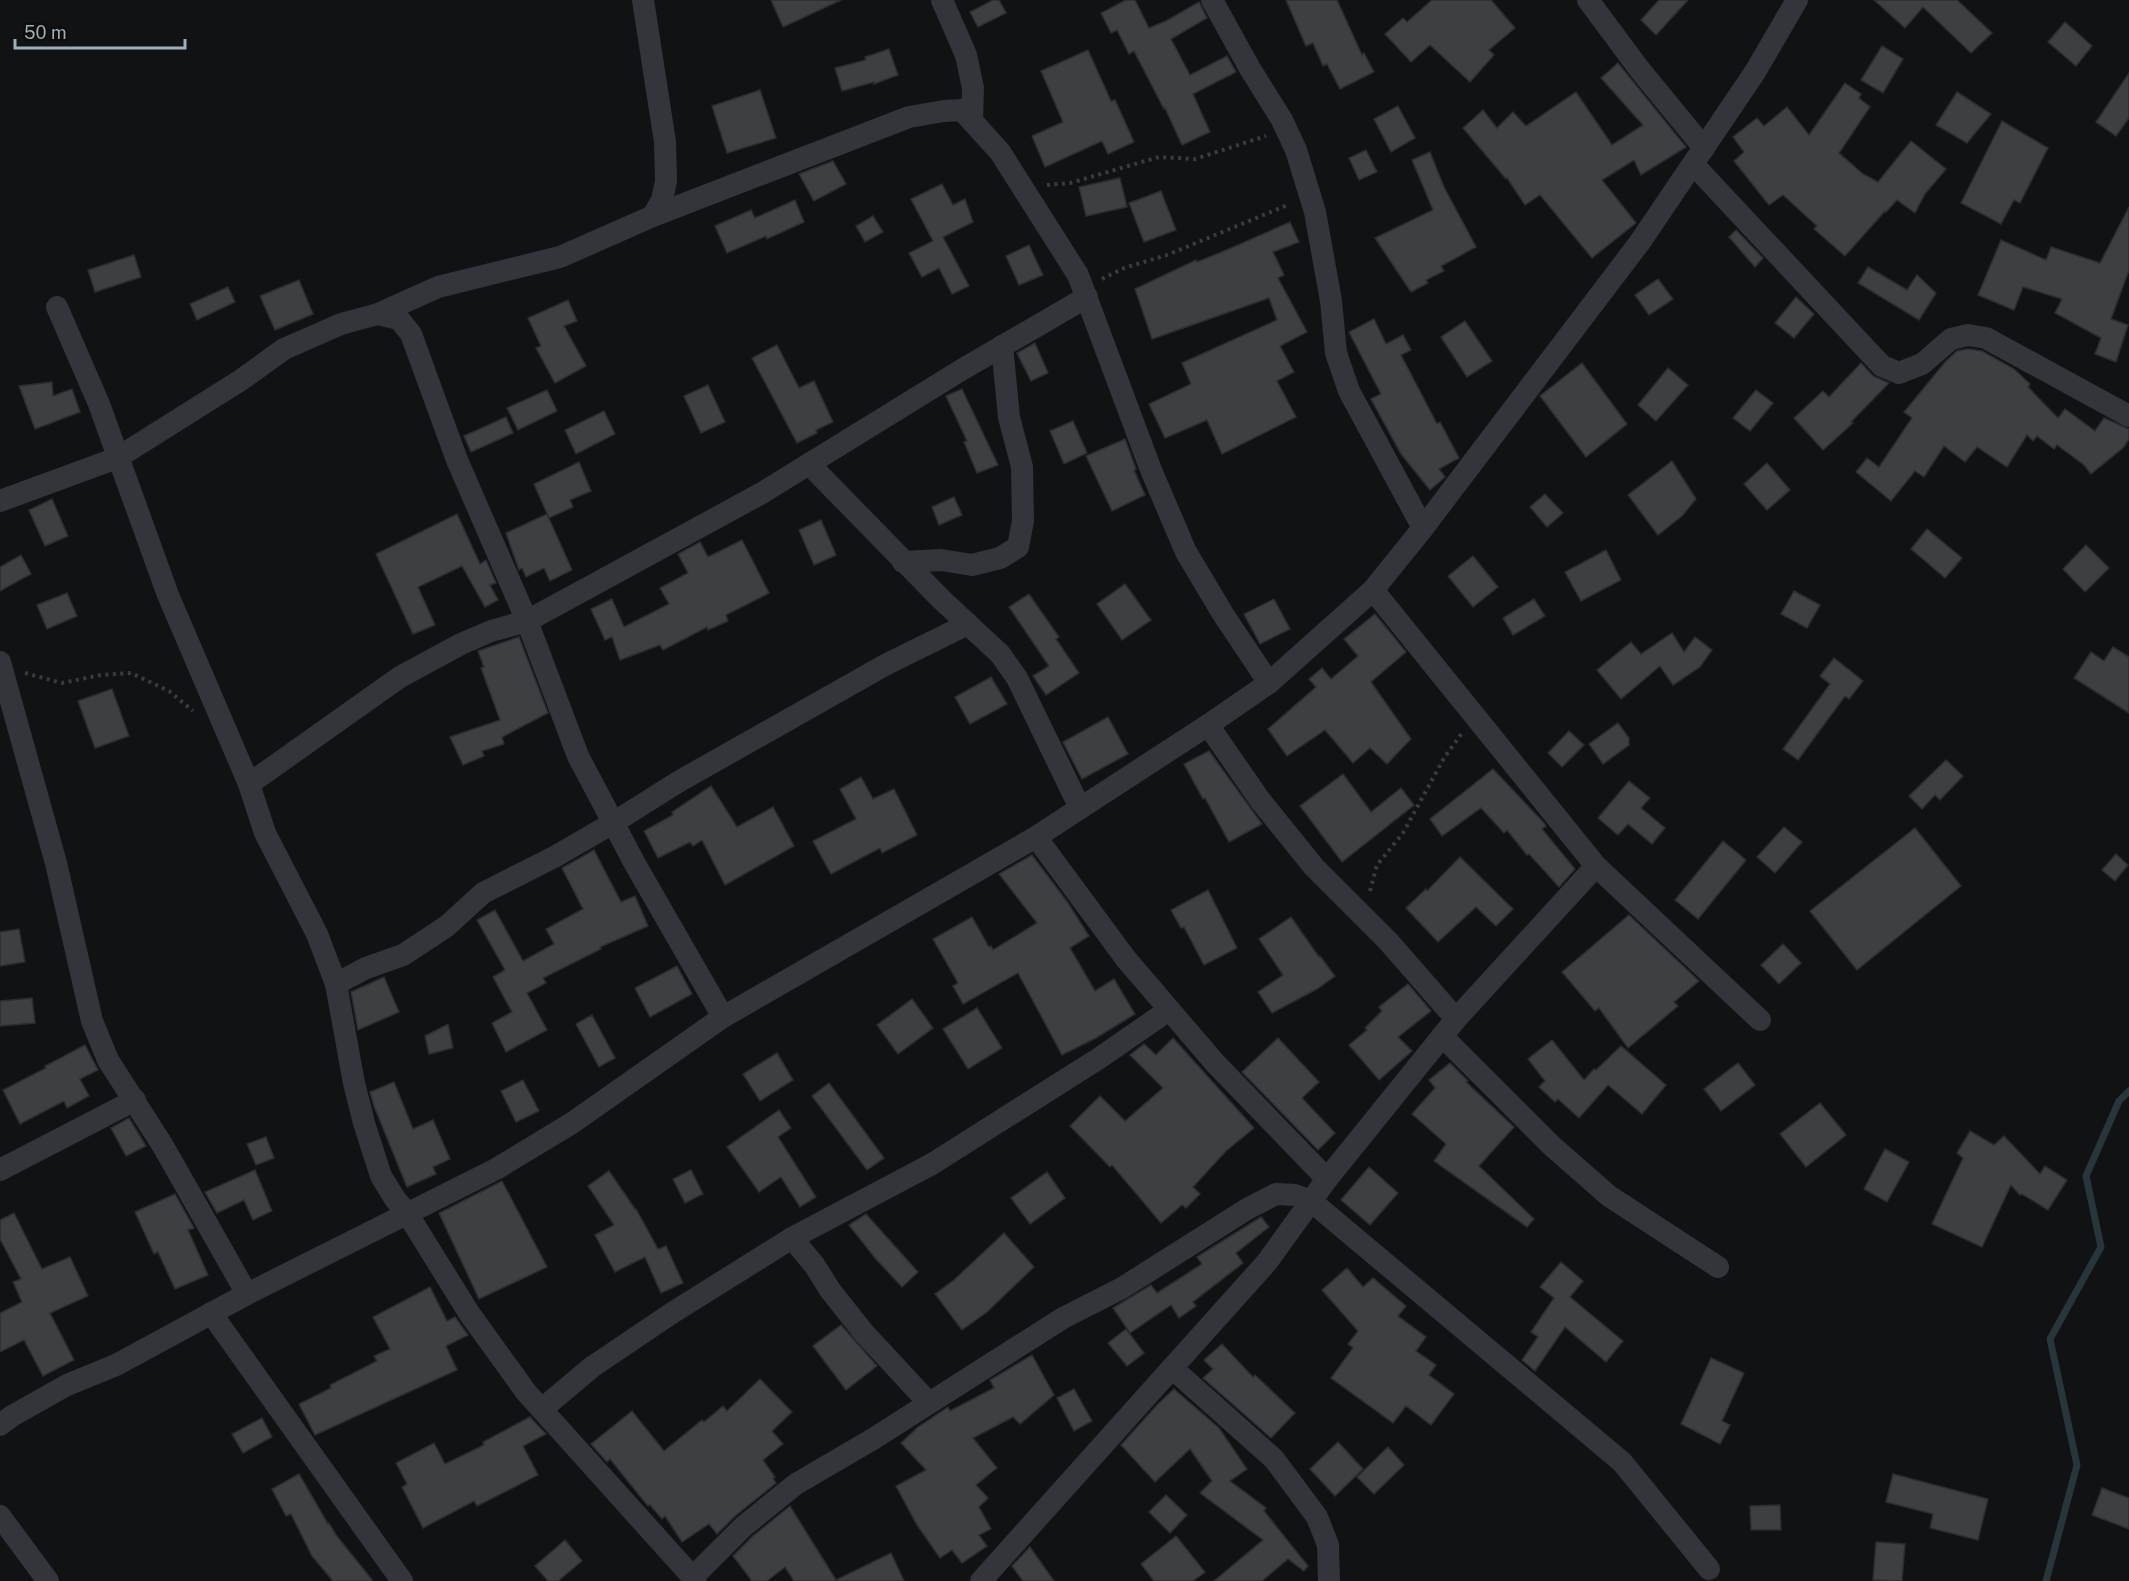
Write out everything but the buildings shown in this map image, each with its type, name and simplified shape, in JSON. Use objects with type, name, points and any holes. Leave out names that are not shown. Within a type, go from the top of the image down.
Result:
[{"type":"street","points":[[643,0],[665,142],[666,181],[662,200],[653,216]]},
{"type":"street","points":[[942,0],[966,55],[973,88],[972,121]]},
{"type":"street","points":[[1212,0],[1287,129],[1296,150],[1315,212],[1331,301],[1336,352],[1349,391],[1424,528]]},
{"type":"street","points":[[1588,0],[1641,70],[1699,156],[1882,366],[1899,373],[1922,364],[1951,339],[1968,335],[1986,338],[2129,416]]},
{"type":"street","points":[[0,1425],[67,1385],[116,1365],[247,1294],[496,1170],[572,1123],[723,1017],[1035,837],[1269,683],[1373,590],[1424,528],[1640,242],[1755,72],[1797,0]]},
{"type":"street","points":[[0,501],[117,458],[241,380],[284,349],[341,324],[378,314],[438,288],[560,257],[653,216],[909,117],[962,110],[1000,152],[1078,275],[1151,470],[1186,552],[1223,614],[1269,683]]},
{"type":"street","points":[[249,784],[400,677],[481,635],[527,621],[762,493],[1085,293]]},
{"type":"street","points":[[57,307],[99,404],[168,595],[249,784],[265,833],[317,934],[336,984],[354,1083],[381,1176],[407,1213],[469,1313],[526,1392],[694,1579],[744,1526],[796,1484],[1063,1318],[1122,1288],[1276,1194],[1295,1195],[1311,1202],[1622,1462],[1709,1569]]},
{"type":"street","points":[[378,314],[399,319],[411,334],[457,460],[527,621],[578,756],[723,1017]]},
{"type":"street","points":[[903,562],[941,560],[972,565],[1000,558],[1018,547],[1023,521],[1022,467],[1009,417],[1002,346]]},
{"type":"street","points":[[809,464],[903,562],[1000,654],[1017,678],[1080,808]]},
{"type":"street","points":[[1373,590],[1596,866],[1760,1020]]},
{"type":"street","points":[[336,984],[366,968],[403,955],[447,926],[483,893],[614,824],[678,782],[885,665],[968,624]]},
{"type":"street","points":[[10,666],[92,1021],[108,1060],[163,1146],[247,1294]]},
{"type":"street","points":[[1208,725],[1273,817],[1314,867],[1389,941],[1449,1028],[1552,1146],[1609,1196],[1718,1267]]},
{"type":"street","points":[[1035,837],[1126,960],[1215,1063],[1328,1179]]},
{"type":"street","points":[[988,1578],[1267,1262],[1328,1179],[1449,1028],[1596,866]]},
{"type":"street","points":[[542,1409],[592,1367],[792,1238],[932,1164],[1098,1059],[1169,1010]]},
{"type":"street","points":[[0,1170],[135,1100]]},
{"type":"street","points":[[792,1238],[864,1333],[929,1403]]},
{"type":"street","points":[[211,1313],[402,1581]]},
{"type":"street","points":[[1172,1368],[1274,1459],[1317,1517],[1328,1545],[1329,1581]]},
{"type":"street","points":[[0,1516],[48,1581]]},
{"type":"path","points":[[1022,188],[1070,183],[1159,157],[1195,159],[1287,129]]},
{"type":"path","points":[[1085,293],[1124,268],[1167,255],[1310,196]]},
{"type":"path","points":[[10,666],[29,675],[62,683],[101,675],[131,673],[169,691],[196,714]]},
{"type":"path","points":[[1364,916],[1377,865],[1403,833],[1444,758],[1475,716]]},
{"type":"waterway","points":[[2046,1581],[2077,1465],[2050,1339],[2101,1247],[2086,1176],[2119,1101],[2129,1091]]}]
